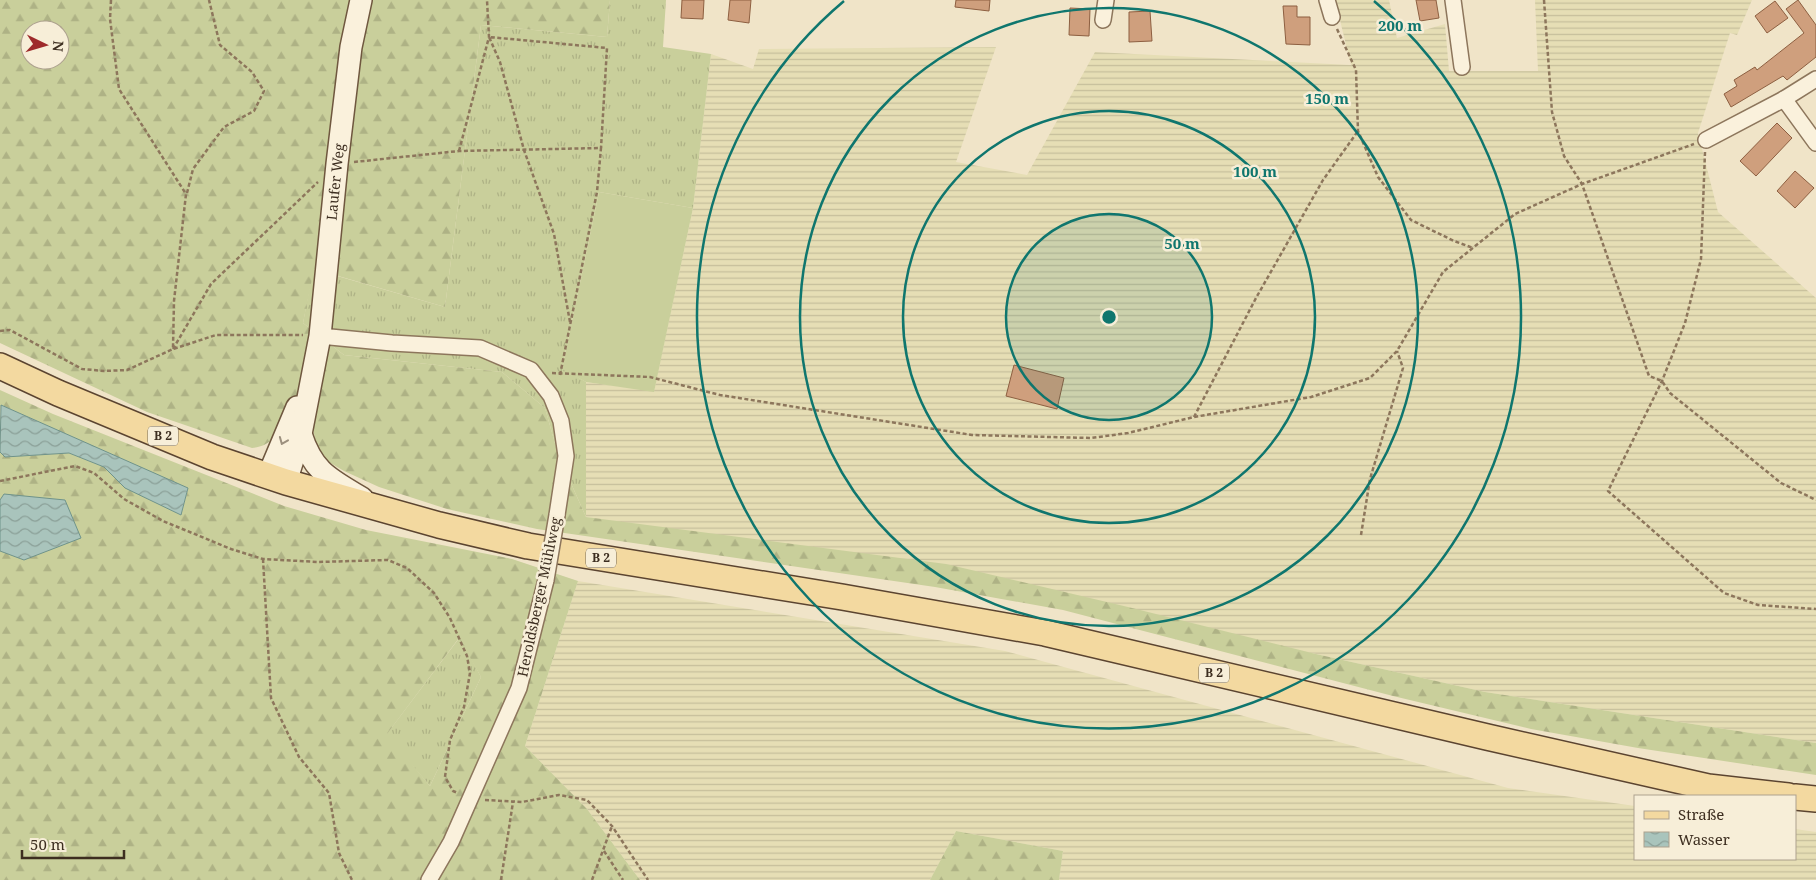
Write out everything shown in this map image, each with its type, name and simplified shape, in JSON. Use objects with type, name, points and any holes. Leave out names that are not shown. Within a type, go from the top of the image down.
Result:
[{"type":"main road","name":"B 2","points":[[0,366],[58,393],[212,457],[277,479],[439,525],[528,546],[1045,633],[1487,738],[1708,787],[1779,795]]},
{"type":"main road","points":[[1796,797],[1816,799]]},
{"type":"street","name":"Laufer Weg","points":[[277,479],[301,434],[320,336],[351,47],[361,0]]},
{"type":"street","points":[[1103,20],[1106,0]]},
{"type":"street","points":[[1327,0],[1332,17]]},
{"type":"street","points":[[1453,0],[1462,67]]},
{"type":"street","points":[[1706,140],[1784,99],[1816,79]]},
{"type":"street","points":[[1784,99],[1816,143]]},
{"type":"street","name":"Heroldsberger Mühlweg","points":[[320,336],[392,343],[480,348],[531,370],[551,396],[561,421],[566,456],[557,515],[546,580],[519,688],[451,842],[429,880]]},
{"type":"street","name":"Laufer Weg","points":[[277,479],[315,363]]},
{"type":"street","points":[[301,434],[306,449],[315,465],[326,476],[379,508]]},
{"type":"path","points":[[111,0],[110,19],[118,89],[186,194]]},
{"type":"path","points":[[173,349],[174,301],[186,194],[193,169],[224,128],[254,111],[264,91],[252,72],[220,44],[209,0]]},
{"type":"path","points":[[459,151],[489,37],[487,0]]},
{"type":"path","points":[[1544,0],[1552,112],[1564,156],[1582,184],[1649,376],[1662,381],[1670,393],[1781,483],[1816,500]]},
{"type":"path","points":[[1332,17],[1356,70],[1358,131],[1378,177],[1412,220],[1454,241],[1473,248]]},
{"type":"path","points":[[489,37],[607,48],[597,192],[560,375]]},
{"type":"path","points":[[489,37],[500,62],[524,150],[554,234],[570,323]]},
{"type":"path","points":[[1194,417],[1256,298],[1313,197],[1358,131]]},
{"type":"path","points":[[531,370],[560,375],[650,377],[720,395],[972,435],[1091,438],[1128,433],[1194,417],[1311,397],[1370,378],[1398,351],[1442,272],[1515,214],[1582,184],[1706,140],[1701,259],[1685,323],[1662,381],[1608,491],[1724,593],[1758,605],[1816,609]]},
{"type":"path","points":[[173,349],[211,284],[337,164],[459,151],[601,148]]},
{"type":"path","points":[[0,331],[10,330],[82,369],[104,371],[127,370],[173,349],[216,335],[320,336]]},
{"type":"path","points":[[1361,536],[1370,479],[1403,368],[1398,351]]},
{"type":"path","points":[[0,481],[76,466],[94,473],[124,499],[163,521],[231,549],[263,559],[318,562],[388,560],[406,568],[434,593],[450,618],[467,656],[470,673],[464,706],[450,740],[445,777],[453,791],[470,799],[513,802],[559,796],[587,800],[612,826],[648,880]]},
{"type":"path","points":[[263,559],[271,698],[299,757],[329,793],[339,853],[352,880]]},
{"type":"path","points":[[501,880],[513,802]]},
{"type":"path","points":[[592,880],[612,826]]},
{"type":"path","points":[[604,851],[623,880]]},
{"type":"shaded area","points":[[1335,0],[1389,0],[1397,38],[1445,24],[1449,71],[1538,71],[1535,0],[1752,0],[1737,35],[1730,33],[1698,133],[1718,212],[1816,298],[1816,743],[1485,692],[1316,654],[586,517],[586,382],[654,391],[693,208],[711,54],[753,69],[759,49],[996,47],[956,162],[1027,175],[1095,52],[1351,65]]},
{"type":"shaded area","points":[[578,581],[1005,651],[1508,788],[1634,806],[1634,860],[1796,860],[1796,829],[1816,832],[1816,880],[1059,880],[1063,851],[956,831],[930,880],[640,880],[587,809],[525,746]]},
{"type":"green space","points":[[0,0],[610,0],[607,37],[481,25],[445,307],[314,269],[303,323],[344,355],[502,372],[545,408],[558,454],[586,517],[946,564],[1316,654],[1485,692],[1816,743],[1816,775],[1638,748],[1531,729],[1393,696],[1063,610],[935,587],[537,529],[447,509],[379,487],[327,461],[316,445],[313,428],[284,422],[272,440],[252,448],[147,412],[0,343]]},
{"type":"green space","points":[[610,0],[666,0],[663,47],[711,54],[693,208],[599,192],[562,368],[586,382],[586,517],[558,454],[545,408],[502,372],[344,355],[303,323],[313,269],[445,307],[481,25],[607,37]]},
{"type":"green space","points":[[599,192],[693,208],[654,392],[586,382],[562,369]]},
{"type":"green space","points":[[0,390],[53,414],[284,506],[366,530],[512,559],[578,581],[525,746],[587,809],[640,880],[0,880],[0,551],[25,560],[5,494],[0,500],[0,452],[5,457],[69,453],[104,467],[126,488],[181,515],[188,489],[1,405],[0,415]],"holes":[[[459,638],[481,677],[430,786],[387,734]]]},
{"type":"green space","points":[[460,637],[481,677],[430,786],[386,735]]},
{"type":"green space","points":[[956,831],[1063,851],[1059,880],[930,880]]},
{"type":"water","points":[[1,405],[188,488],[181,515],[125,488],[104,467],[69,453],[5,457],[0,452]]},
{"type":"water","points":[[4,494],[65,500],[81,538],[24,560],[0,551],[0,500]]},
{"type":"building","points":[[682,0],[704,0],[703,19],[681,18]]},
{"type":"building","points":[[730,0],[751,0],[749,23],[728,20]]},
{"type":"building","points":[[956,0],[990,0],[989,11],[955,7]]},
{"type":"building","points":[[1416,0],[1436,0],[1439,18],[1420,21]]},
{"type":"building","points":[[1798,0],[1816,25],[1816,57],[1787,80],[1783,76],[1731,107],[1724,94],[1737,86],[1734,80],[1755,67],[1757,70],[1804,33],[1786,9]]},
{"type":"building","points":[[1775,1],[1788,18],[1767,33],[1755,16]]},
{"type":"building","points":[[1283,6],[1297,6],[1297,17],[1310,17],[1310,45],[1286,44]]},
{"type":"building","points":[[1070,8],[1090,9],[1089,36],[1069,35]]},
{"type":"building","points":[[1150,11],[1152,41],[1129,42],[1129,12]]},
{"type":"building","points":[[1777,123],[1792,138],[1756,176],[1740,161]]},
{"type":"building","points":[[1795,171],[1814,188],[1795,208],[1777,191]]},
{"type":"building","points":[[1014,365],[1064,378],[1057,409],[1006,396]]}]
